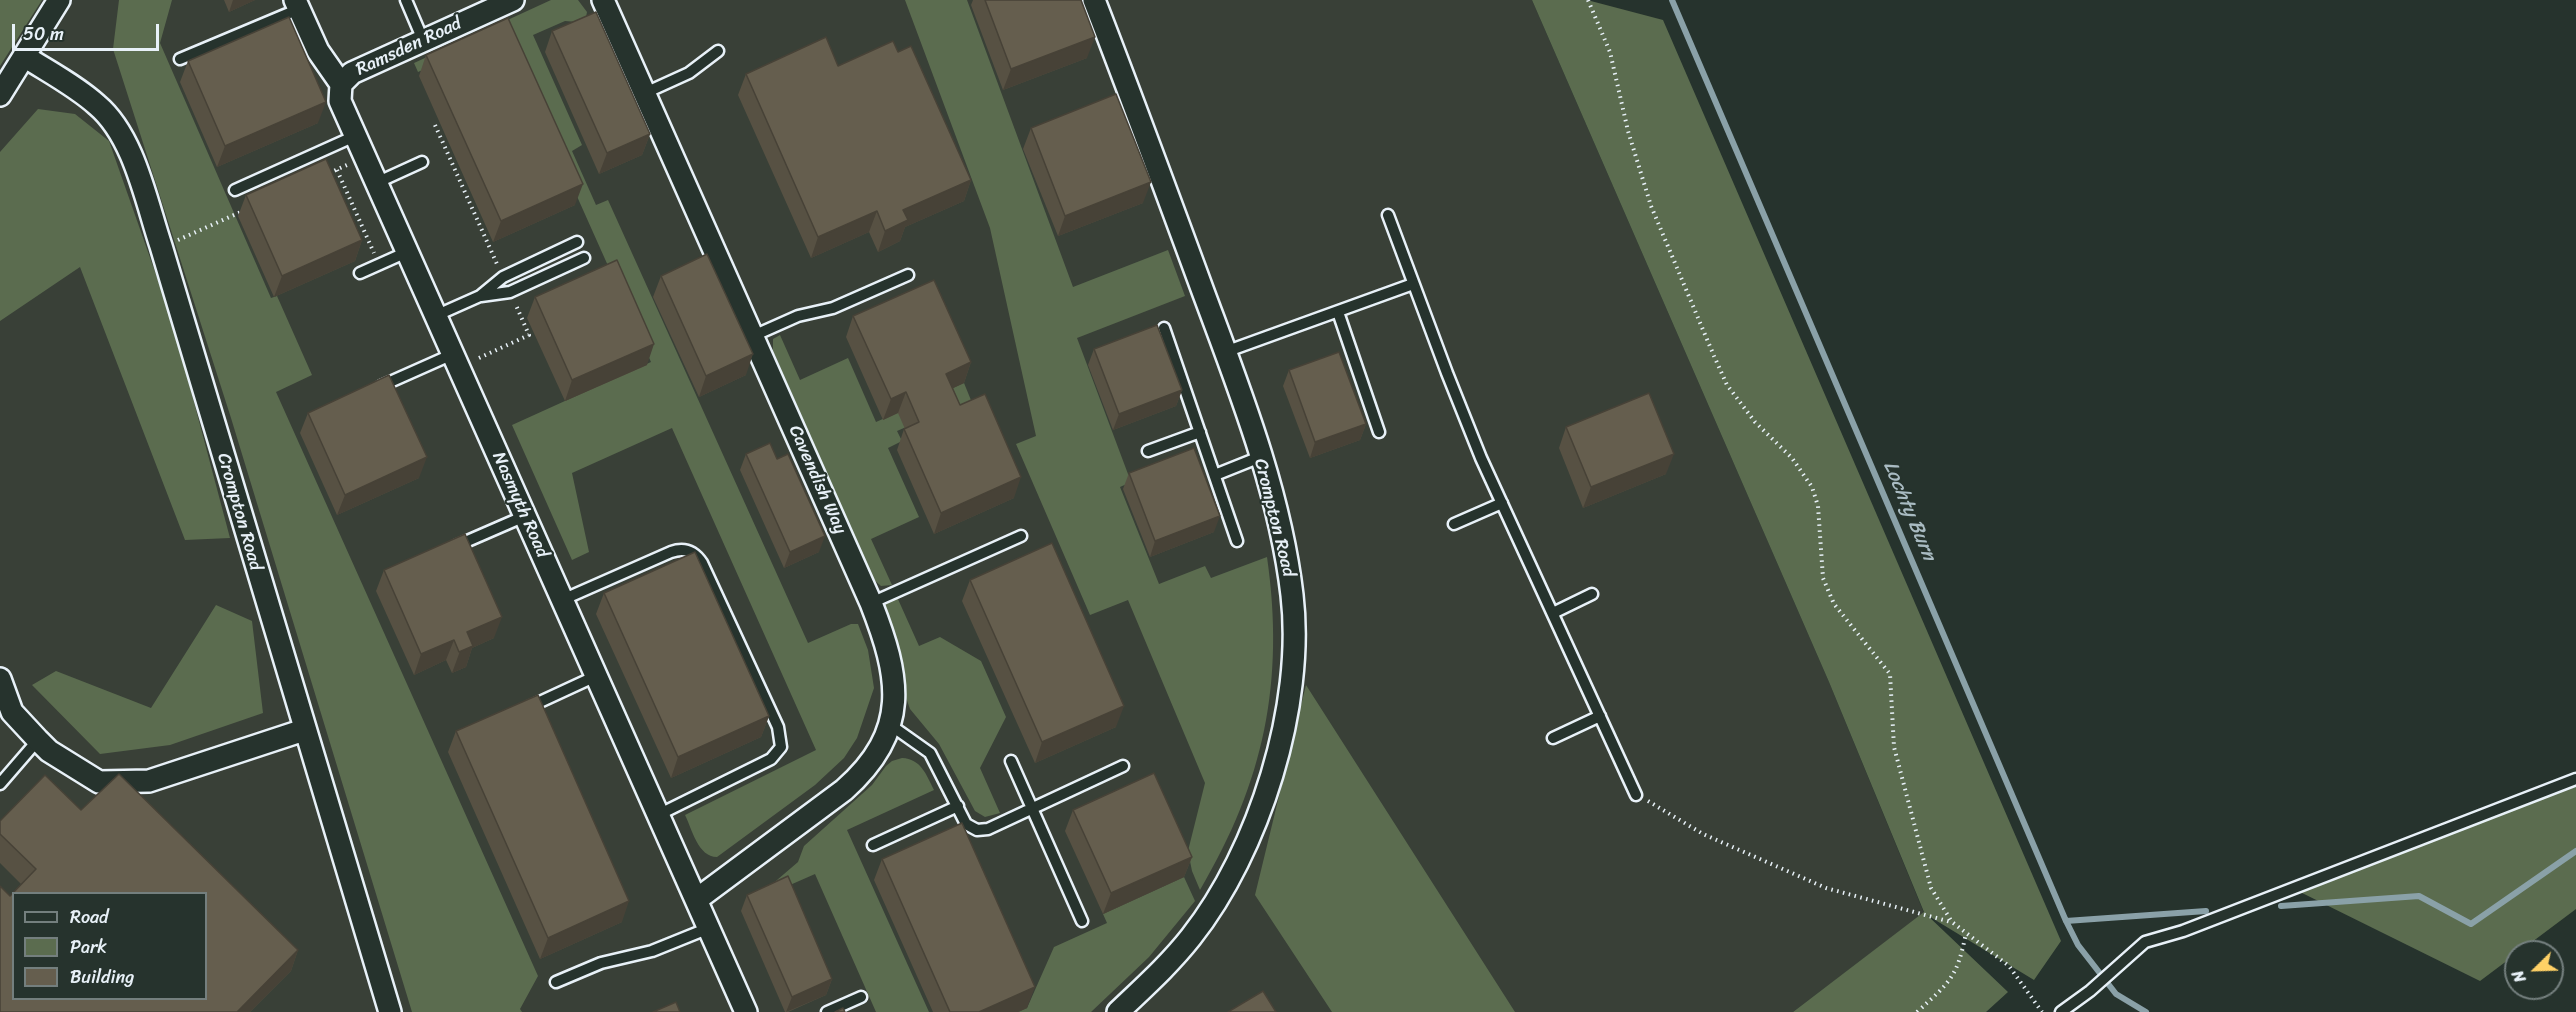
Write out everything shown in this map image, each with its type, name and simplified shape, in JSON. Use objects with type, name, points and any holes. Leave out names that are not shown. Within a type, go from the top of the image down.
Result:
[{"type":"street","points":[[0,95],[59,0]]},
{"type":"street","name":"Ramsden Road","points":[[341,84],[356,70],[513,0]]},
{"type":"street","name":"Cavendish Way","points":[[603,0],[871,603],[886,640],[894,676],[894,694],[889,724],[872,761],[853,782],[696,900]]},
{"type":"street","name":"Crompton Road","points":[[1094,0],[1225,352],[1260,457],[1281,532],[1293,598],[1293,642],[1284,725],[1274,765],[1247,842],[1209,912],[1173,959],[1118,1012]]},
{"type":"street","name":"Nasmyth Road","points":[[297,4],[318,51],[341,84],[340,101],[347,140],[376,183],[746,1012]]},
{"type":"street","name":"Crompton Road","points":[[24,56],[98,105],[120,131],[126,144],[160,246],[388,1012]]},
{"type":"street","points":[[0,679],[12,712],[38,740],[49,751],[99,782],[149,781],[304,730]]},
{"type":"lane","points":[[406,0],[423,39]]},
{"type":"lane","points":[[180,59],[297,4]]},
{"type":"lane","points":[[645,93],[694,70],[718,51]]},
{"type":"lane","points":[[235,190],[347,140]]},
{"type":"lane","points":[[376,183],[422,162]]},
{"type":"lane","points":[[1388,215],[1447,373],[1502,503],[1636,795]]},
{"type":"lane","points":[[435,316],[480,296],[503,277],[577,242]]},
{"type":"lane","points":[[360,273],[407,252]]},
{"type":"lane","points":[[480,296],[510,292],[584,258]]},
{"type":"lane","points":[[753,336],[798,316],[833,308],[908,275]]},
{"type":"lane","points":[[1225,352],[1413,284]]},
{"type":"lane","points":[[1338,312],[1379,432]]},
{"type":"lane","points":[[1164,328],[1237,541]]},
{"type":"lane","points":[[378,387],[453,354]]},
{"type":"lane","points":[[1148,451],[1200,432]]},
{"type":"lane","points":[[1215,475],[1260,457]]},
{"type":"lane","points":[[1454,524],[1502,503]]},
{"type":"lane","points":[[443,551],[525,516]]},
{"type":"lane","points":[[871,603],[1021,537]]},
{"type":"lane","points":[[562,600],[679,549],[692,552],[702,563],[778,727],[781,747],[771,759],[658,815]]},
{"type":"lane","points":[[1553,613],[1592,594]]},
{"type":"lane","points":[[515,714],[596,676]]},
{"type":"lane","points":[[1553,738],[1600,716]]},
{"type":"lane","points":[[889,724],[930,753],[966,824],[977,830],[988,829],[1123,766]]},
{"type":"lane","points":[[0,784],[38,740]]},
{"type":"lane","points":[[1011,761],[1082,921]]},
{"type":"lane","points":[[2061,1012],[2090,992],[2145,942],[2182,932],[2576,779]]},
{"type":"lane","points":[[873,845],[958,806]]},
{"type":"lane","points":[[556,982],[601,963],[652,951],[709,928]]},
{"type":"lane","points":[[827,1012],[861,997]]},
{"type":"path","points":[[1588,0],[1610,52],[1628,131],[1651,206],[1714,356],[1727,385],[1755,422],[1792,458],[1812,487],[1818,506],[1823,578],[1834,604],[1890,674],[1894,747],[1931,888],[1952,922],[2009,966],[2042,1012]]},
{"type":"path","points":[[435,125],[503,277]]},
{"type":"path","points":[[347,140],[347,165]]},
{"type":"path","points":[[326,175],[335,171],[379,265]]},
{"type":"path","points":[[189,235],[244,211]]},
{"type":"path","points":[[479,358],[529,335],[510,292]]},
{"type":"path","points":[[1636,795],[1703,834],[1826,888],[1952,922]]},
{"type":"path","points":[[1917,1012],[1948,983],[1960,964],[1966,933]]},
{"type":"shaded area","points":[[0,0],[1532,0],[1829,682],[1924,913],[1793,1012],[0,1012]]},
{"type":"green space","points":[[0,0],[42,0],[0,66]]},
{"type":"green space","points":[[119,0],[172,0],[160,43],[271,298],[277,296],[312,375],[276,392],[538,976],[520,1009],[522,1012],[412,1012],[231,418],[113,49]]},
{"type":"green space","points":[[551,0],[578,0],[587,12],[586,17],[577,22],[565,21],[533,35],[582,145],[572,151],[596,205],[608,200],[808,643],[851,624],[858,624],[868,650],[874,688],[857,738],[844,758],[815,785],[717,857],[710,856],[700,847],[685,815],[816,750],[672,428],[572,473],[589,552],[572,560],[512,425],[651,362],[504,33],[418,72],[414,63]]},
{"type":"green space","points":[[905,0],[967,0],[1073,287],[1168,250],[1185,296],[1077,338],[1131,482],[1120,487],[1159,584],[1205,566],[1211,578],[1267,557],[1272,603],[1273,647],[1271,689],[1264,730],[1254,770],[1240,810],[1200,890],[1192,871],[1188,851],[1205,783],[1128,600],[1090,615],[1016,444],[1036,436],[990,228]]},
{"type":"green space","points":[[1532,0],[1587,0],[1663,20],[2061,941],[2034,980],[1927,915],[2008,992],[1986,1012],[1793,1012],[1924,912],[1829,682]]},
{"type":"green space","points":[[38,109],[75,114],[109,141],[173,323],[230,538],[185,540],[80,267],[0,321],[0,152]]},
{"type":"green space","points":[[780,335],[800,380],[848,358],[876,422],[964,383],[977,415],[945,410],[897,431],[902,441],[888,448],[919,517],[871,539],[892,585],[881,586],[873,579],[773,351],[773,339]]},
{"type":"green space","points":[[897,597],[919,646],[940,637],[981,661],[1006,717],[980,768],[1000,813],[985,817],[975,811],[939,744],[910,709],[904,692],[902,659],[883,606]]},
{"type":"green space","points":[[216,605],[252,621],[263,713],[170,745],[100,754],[32,685],[56,671],[151,708]]},
{"type":"green space","points":[[1306,685],[1515,1012],[1332,1012],[1255,895]]},
{"type":"green space","points":[[902,758],[918,764],[934,790],[847,830],[929,1012],[876,1012],[815,874],[765,896],[763,892],[798,862],[804,846],[872,785],[886,766]]},
{"type":"green space","points":[[2576,779],[2576,909],[2535,940],[2504,940],[2504,963],[2480,981],[2294,889]]},
{"type":"green space","points":[[1184,877],[1195,901],[1149,957],[1091,1012],[1018,1012],[1027,1008],[1054,947],[1107,923],[1103,914]]},
{"type":"building","points":[[985,0],[1081,0],[1095,37],[1011,69]]},
{"type":"building","points":[[596,12],[650,134],[607,153],[552,31]]},
{"type":"building","points":[[289,17],[326,102],[225,146],[188,61]]},
{"type":"building","points":[[508,18],[583,184],[501,221],[426,55]]},
{"type":"building","points":[[826,37],[838,66],[893,41],[898,52],[911,46],[971,180],[903,210],[908,220],[885,231],[877,211],[818,237],[746,74]]},
{"type":"building","points":[[1116,94],[1151,182],[1065,216],[1031,128]]},
{"type":"building","points":[[326,159],[362,240],[282,276],[246,195]]},
{"type":"building","points":[[707,254],[753,354],[706,376],[661,276]]},
{"type":"building","points":[[617,260],[654,344],[572,380],[535,297]]},
{"type":"building","points":[[934,280],[971,362],[946,374],[960,405],[985,394],[1021,477],[941,513],[904,429],[919,422],[906,392],[891,399],[853,316]]},
{"type":"building","points":[[1157,325],[1182,390],[1119,414],[1094,349]]},
{"type":"building","points":[[1339,352],[1366,424],[1315,442],[1289,370]]},
{"type":"building","points":[[389,375],[427,457],[345,495],[308,413]]},
{"type":"building","points":[[1649,393],[1674,454],[1591,487],[1566,427]]},
{"type":"building","points":[[770,443],[777,459],[788,454],[825,536],[790,552],[746,454]]},
{"type":"building","points":[[1194,448],[1220,516],[1155,541],[1129,473]]},
{"type":"building","points":[[465,534],[502,617],[467,632],[473,646],[459,652],[454,640],[421,654],[384,570]]},
{"type":"building","points":[[1052,543],[1124,706],[1042,742],[970,580]]},
{"type":"building","points":[[695,552],[769,716],[678,757],[604,593]]},
{"type":"building","points":[[538,695],[629,901],[548,938],[456,731]]},
{"type":"building","points":[[1154,773],[1192,857],[1111,893],[1073,810]]},
{"type":"building","points":[[119,774],[298,950],[237,1012],[0,1012],[0,886],[10,896],[12,894],[12,1000],[207,1000],[207,892],[14,892],[36,869],[0,834],[0,821],[45,775],[81,810]]},
{"type":"building","points":[[962,823],[1035,987],[979,1012],[950,1012],[882,859]]},
{"type":"building","points":[[788,876],[832,979],[792,997],[747,895]]},
{"type":"building","points":[[1263,991],[1276,1012],[1228,1012]]},
{"type":"building","points":[[676,1002],[680,1012],[653,1012]]},
{"type":"waterway","name":"Lochty Burn","points":[[1672,0],[2066,921],[2078,945],[2116,994],[2146,1012]]},
{"type":"waterway","points":[[2281,906],[2419,896],[2471,924],[2576,851]]},
{"type":"waterway","points":[[2066,921],[2206,911]]}]
